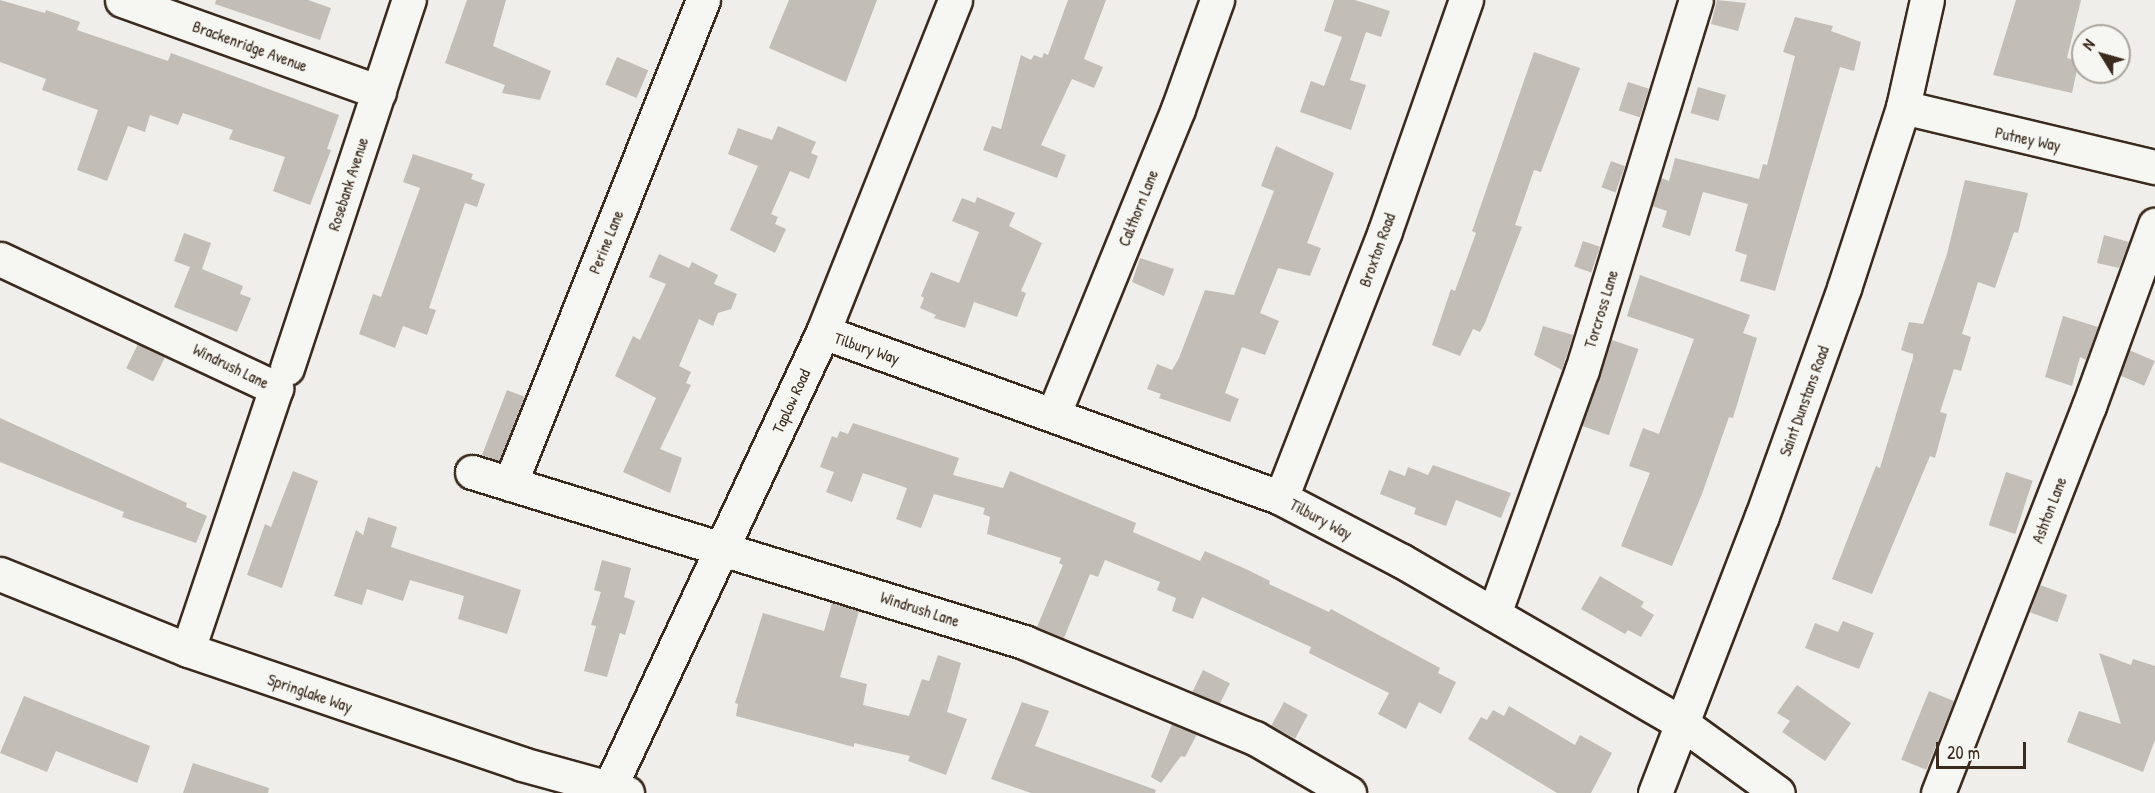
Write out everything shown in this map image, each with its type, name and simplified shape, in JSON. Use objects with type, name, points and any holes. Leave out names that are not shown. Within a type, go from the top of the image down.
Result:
[{"type":"street","name":"Brackenridge Avenue","points":[[122,0],[379,92]]},
{"type":"street","name":"Rosebank Avenue","points":[[287,368],[409,0]]},
{"type":"street","name":"Perine Lane","points":[[510,484],[703,0]]},
{"type":"street","name":"Taplow Road","points":[[614,792],[723,546],[823,333],[956,0]]},
{"type":"street","name":"Calthorn Lane","points":[[1054,413],[1178,109],[1217,0]]},
{"type":"street","name":"Broxton Road","points":[[1281,498],[1385,231],[1466,0]]},
{"type":"street","name":"Torcross Lane","points":[[1494,614],[1582,370],[1696,0]]},
{"type":"street","name":"Saint Dunstans Road","points":[[1655,793],[1802,409],[1903,106],[1927,0]]},
{"type":"street","name":"Putney Way","points":[[1903,106],[2155,167]]},
{"type":"street","name":"Ashton Lane","points":[[1938,793],[2089,406],[2155,225]]},
{"type":"street","name":"Windrush Lane","points":[[0,259],[276,388],[188,650]]},
{"type":"street","name":"Tilbury Way","points":[[823,333],[1054,413],[1281,498],[1494,614],[1683,724],[1778,793]]},
{"type":"street","name":"Windrush Lane","points":[[472,472],[723,546],[1024,642],[1114,676],[1255,738],[1349,793]]},
{"type":"street","name":"Springlake Way","points":[[0,574],[188,650],[384,719],[614,792]]},
{"type":"building","points":[[0,0],[45,13],[46,10],[80,22],[77,30],[168,61],[171,53],[339,115],[327,149],[331,150],[310,205],[273,191],[285,157],[229,139],[233,130],[183,113],[178,125],[150,115],[145,132],[128,126],[107,181],[77,170],[98,110],[42,90],[46,79],[0,62]]},
{"type":"building","points":[[216,0],[308,0],[331,8],[320,40],[215,4]]},
{"type":"building","points":[[467,0],[506,0],[493,46],[551,71],[540,100],[502,93],[505,85],[445,63]]},
{"type":"building","points":[[789,0],[877,0],[846,82],[769,48]]},
{"type":"building","points":[[1068,0],[1106,0],[1084,59],[1103,67],[1094,88],[1072,79],[1041,145],[1066,155],[1057,178],[983,150],[992,126],[1001,129],[1021,55],[1031,60],[1034,55],[1042,58],[1044,53],[1048,55]]},
{"type":"building","points":[[1334,0],[1355,0],[1390,11],[1381,37],[1366,32],[1350,80],[1366,85],[1351,130],[1300,112],[1311,81],[1324,86],[1342,37],[1324,31]]},
{"type":"building","points":[[1717,0],[1746,3],[1738,31],[1711,24]]},
{"type":"building","points":[[2016,0],[2081,0],[2075,24],[2071,24],[2071,41],[2067,58],[2071,59],[2071,84],[2074,84],[2072,93],[1993,75]]},
{"type":"building","points":[[1795,17],[1833,26],[1831,31],[1861,42],[1854,71],[1840,67],[1775,291],[1740,281],[1747,255],[1735,251],[1748,204],[1703,192],[1690,236],[1662,227],[1667,211],[1652,206],[1661,178],[1669,181],[1675,158],[1759,179],[1763,164],[1767,165],[1795,56],[1783,52]]},
{"type":"building","points":[[1534,52],[1580,68],[1541,172],[1534,170],[1515,225],[1522,227],[1485,323],[1480,332],[1473,329],[1460,356],[1432,345],[1451,289],[1455,291],[1476,233],[1472,231]]},
{"type":"building","points":[[617,57],[648,70],[637,98],[605,85]]},
{"type":"building","points":[[1628,82],[1649,89],[1640,117],[1619,111]]},
{"type":"building","points":[[1698,87],[1726,95],[1718,121],[1691,113]]},
{"type":"building","points":[[778,126],[816,142],[811,153],[818,156],[809,179],[790,171],[771,214],[778,217],[775,224],[786,229],[775,253],[730,230],[758,166],[728,154],[738,128],[772,140]]},
{"type":"building","points":[[1276,146],[1334,173],[1307,243],[1321,248],[1310,276],[1278,268],[1260,313],[1279,321],[1265,355],[1242,347],[1225,393],[1239,399],[1230,422],[1159,398],[1161,394],[1147,389],[1157,364],[1172,370],[1179,358],[1205,290],[1234,295],[1274,191],[1261,186]]},
{"type":"building","points":[[413,154],[473,174],[471,179],[485,184],[477,207],[465,203],[429,308],[436,310],[427,335],[403,326],[395,348],[359,334],[373,294],[381,297],[420,188],[403,182]]},
{"type":"building","points":[[1611,161],[1625,166],[1616,192],[1601,187]]},
{"type":"building","points":[[1965,180],[2028,193],[2018,233],[2014,232],[1995,288],[1978,282],[1962,334],[1971,337],[1961,371],[1954,369],[1940,412],[1947,414],[1935,458],[1930,456],[1872,594],[1832,579],[1876,466],[1880,468],[1913,358],[1913,354],[1901,350],[1909,322],[1923,324],[1947,254]]},
{"type":"building","points":[[977,197],[1015,213],[1009,226],[1042,243],[1021,291],[1026,293],[1017,317],[974,302],[965,328],[934,318],[936,315],[920,308],[924,298],[921,296],[931,272],[959,283],[979,232],[952,221],[962,198],[975,203]]},
{"type":"building","points":[[184,233],[211,243],[202,269],[243,286],[240,294],[251,298],[237,332],[174,307],[190,267],[174,261]]},
{"type":"building","points":[[2104,235],[2129,242],[2119,268],[2097,263]]},
{"type":"building","points":[[1583,241],[1600,247],[1591,272],[1574,267]]},
{"type":"building","points":[[659,254],[689,268],[692,262],[718,275],[714,284],[737,294],[731,309],[718,313],[713,326],[699,319],[679,366],[691,372],[686,383],[691,385],[660,449],[682,458],[670,493],[623,472],[656,398],[615,376],[633,336],[640,340],[666,284],[649,277]]},
{"type":"building","points":[[1140,258],[1174,269],[1164,296],[1132,282]]},
{"type":"building","points":[[1640,275],[1750,315],[1743,333],[1757,338],[1733,418],[1729,417],[1702,494],[1672,566],[1621,546],[1650,473],[1629,466],[1643,428],[1659,434],[1694,339],[1627,316]]},
{"type":"building","points":[[2063,316],[2098,327],[2086,360],[2080,357],[2072,386],[2045,377]]},
{"type":"building","points":[[1543,326],[1573,335],[1562,370],[1534,355]]},
{"type":"building","points":[[1612,340],[1638,349],[1609,435],[1582,426]]},
{"type":"building","points":[[138,344],[165,357],[153,381],[126,368]]},
{"type":"building","points":[[2129,350],[2155,361],[2144,386],[2118,375]]},
{"type":"building","points":[[507,390],[525,397],[500,462],[482,455]]},
{"type":"building","points":[[0,418],[187,503],[186,507],[207,516],[196,543],[122,517],[124,512],[0,462]]},
{"type":"building","points":[[853,423],[959,458],[953,475],[1003,488],[1010,471],[1136,523],[1133,532],[1200,561],[1205,551],[1248,570],[1270,581],[1269,584],[1329,612],[1331,609],[1440,668],[1438,673],[1456,682],[1441,714],[1419,702],[1406,729],[1378,714],[1389,693],[1309,653],[1311,647],[1202,597],[1193,619],[1172,611],[1176,598],[1157,590],[1160,582],[1105,560],[1098,577],[1090,574],[1064,638],[1037,627],[1063,565],[1059,563],[1061,558],[987,534],[990,517],[983,514],[985,508],[934,494],[921,528],[896,519],[907,488],[863,473],[852,502],[826,492],[834,472],[820,467],[832,436],[837,438],[840,431],[848,434]]},
{"type":"building","points":[[1433,465],[1511,493],[1501,518],[1456,500],[1446,526],[1414,514],[1416,508],[1380,494],[1389,470],[1405,476],[1408,467],[1428,475]]},
{"type":"building","points":[[293,471],[318,481],[282,588],[247,575],[265,524],[271,527]]},
{"type":"building","points":[[2006,472],[2033,481],[2015,534],[1989,525]]},
{"type":"building","points":[[368,517],[397,527],[391,547],[521,590],[507,634],[458,619],[464,596],[410,580],[403,601],[367,589],[362,605],[334,596],[356,530],[363,535]]},
{"type":"building","points":[[602,560],[631,568],[624,597],[635,601],[625,635],[620,633],[607,677],[584,671],[596,626],[591,625],[601,592],[594,590]]},
{"type":"building","points":[[1600,576],[1644,602],[1641,607],[1654,615],[1641,637],[1628,630],[1625,634],[1581,609]]},
{"type":"building","points":[[2040,585],[2067,595],[2057,622],[2030,612]]},
{"type":"building","points":[[832,603],[859,611],[840,677],[867,684],[863,705],[909,716],[922,679],[929,681],[938,655],[961,663],[947,712],[967,719],[946,775],[908,761],[910,756],[854,743],[854,747],[736,716],[738,704],[735,703],[763,613],[824,631]]},
{"type":"building","points":[[1843,621],[1874,633],[1859,669],[1805,648],[1815,623],[1838,632]]},
{"type":"building","points":[[2099,653],[2131,665],[2133,659],[2155,666],[2155,740],[2143,772],[2067,742],[2079,711],[2121,724]]},
{"type":"building","points":[[1203,670],[1230,683],[1219,706],[1192,692]]},
{"type":"building","points":[[1797,685],[1851,723],[1825,761],[1782,732],[1790,721],[1777,713]]},
{"type":"building","points":[[1929,691],[1954,701],[1926,770],[1901,760]]},
{"type":"building","points":[[24,696],[150,746],[137,783],[56,751],[47,772],[0,753]]},
{"type":"building","points":[[1022,702],[1049,711],[1035,746],[1156,790],[1155,793],[1031,793],[991,779]]},
{"type":"building","points":[[1284,702],[1308,715],[1295,739],[1271,726]]},
{"type":"building","points":[[1509,706],[1575,745],[1580,735],[1612,753],[1591,793],[1557,793],[1468,739],[1481,717],[1487,720],[1493,710],[1504,716]]},
{"type":"building","points":[[1172,724],[1197,734],[1185,757],[1181,756],[1161,783],[1151,777]]},
{"type":"building","points":[[193,763],[269,788],[268,793],[183,793]]}]
